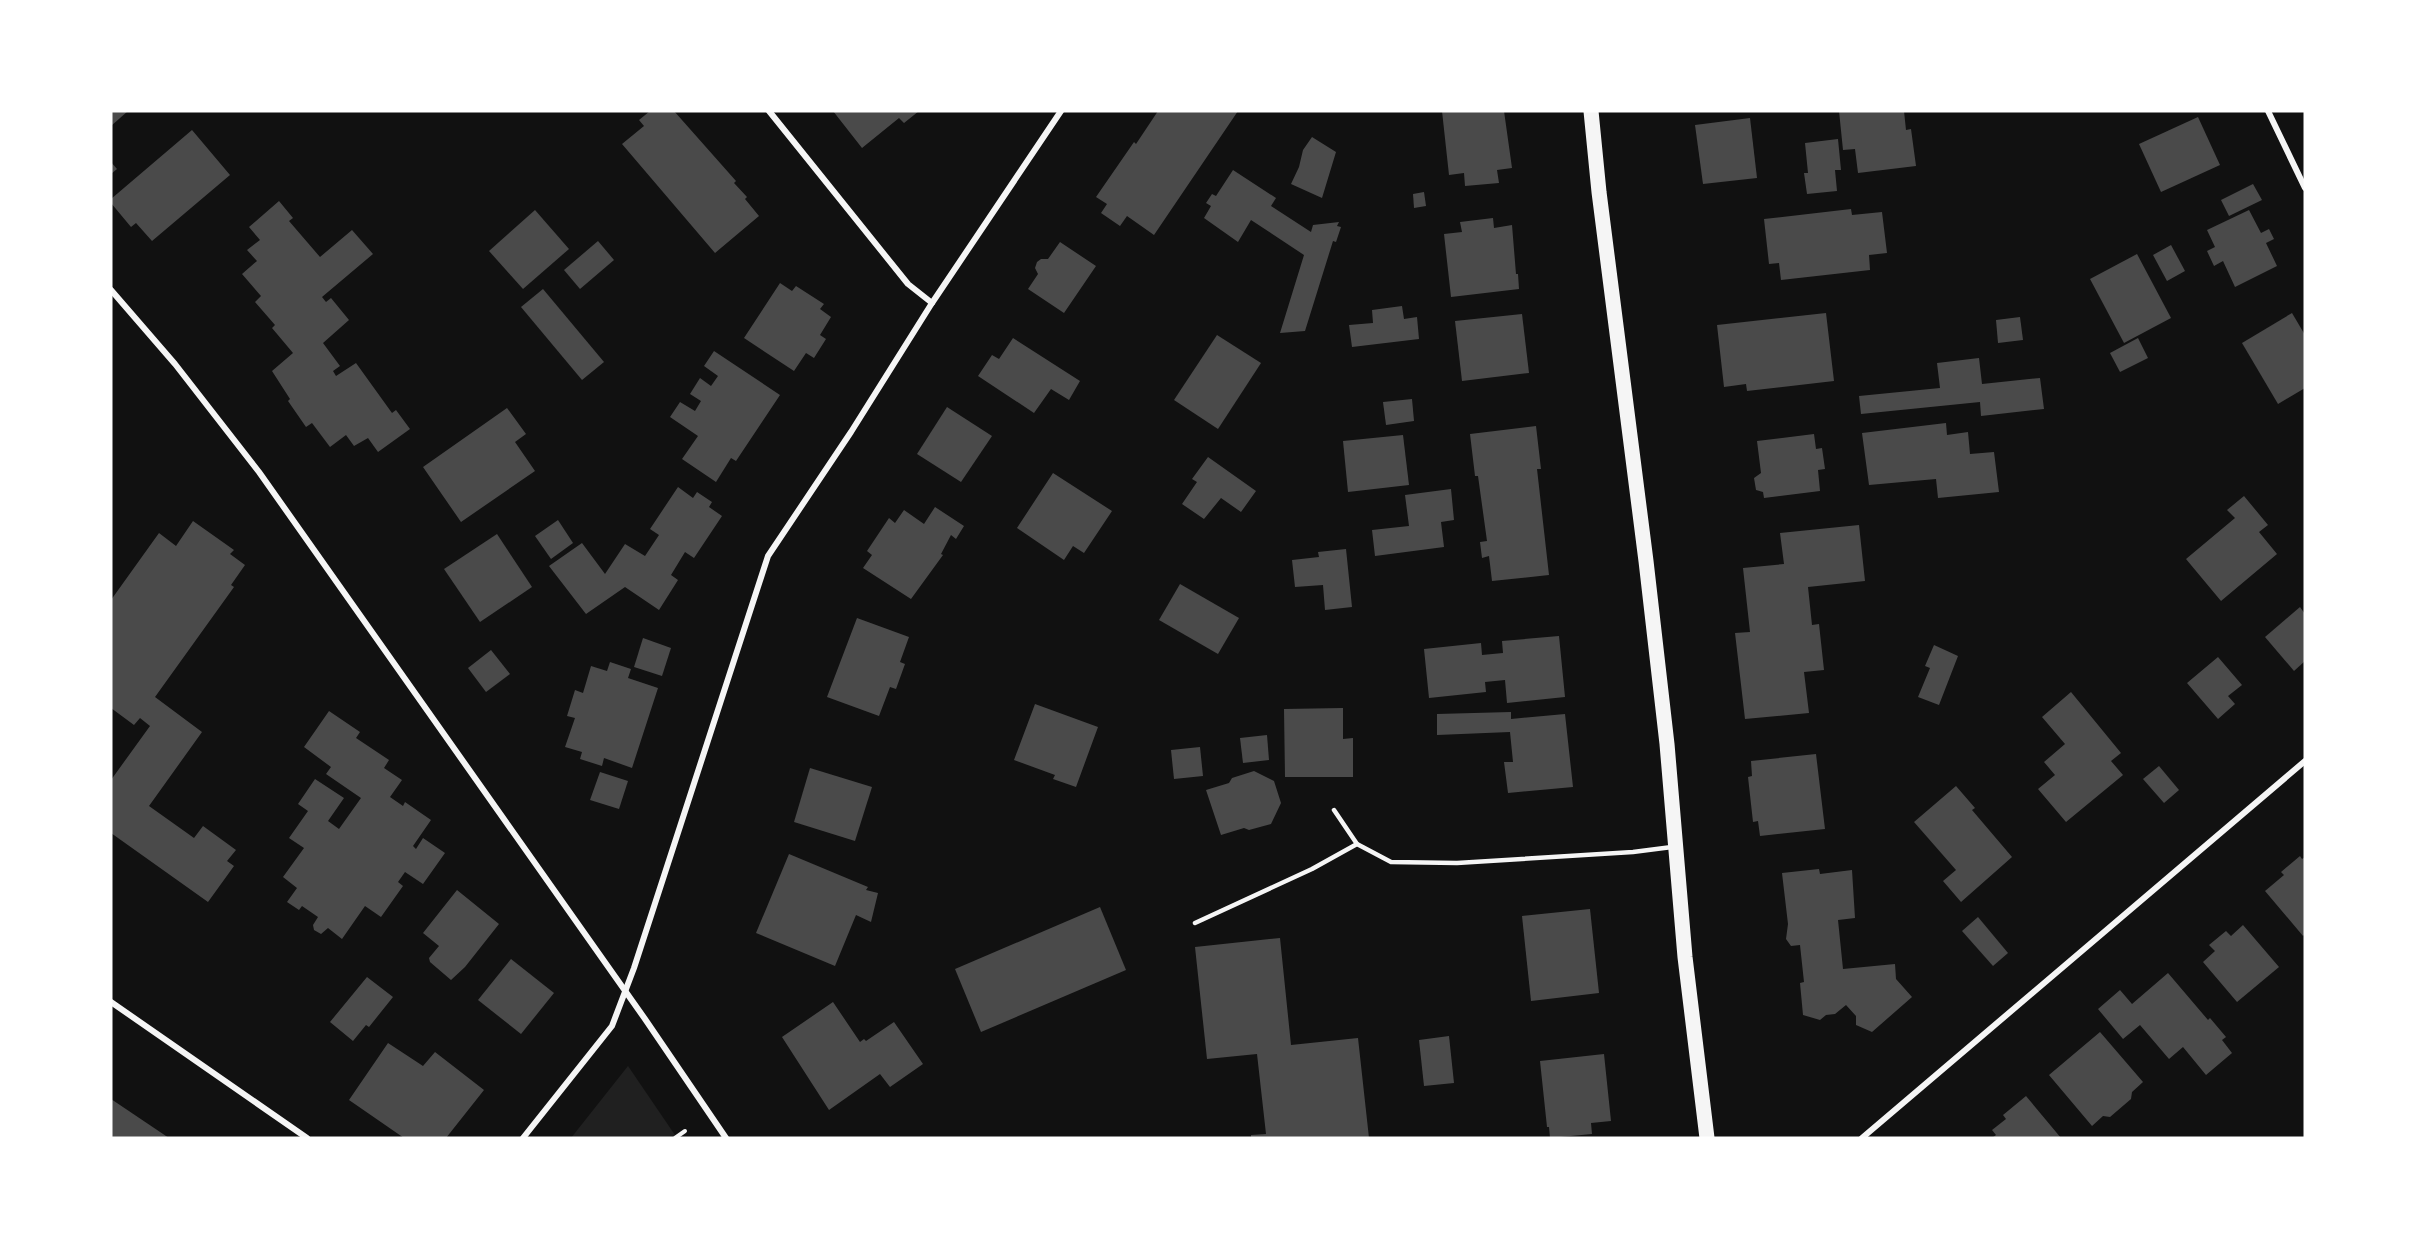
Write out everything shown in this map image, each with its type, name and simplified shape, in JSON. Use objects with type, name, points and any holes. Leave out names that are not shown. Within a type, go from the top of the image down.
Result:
[{"type":"main road","points":[[1591,111],[1661,696],[1685,957],[1707,1138]]},
{"type":"street","points":[[768,111],[908,284],[932,303]]},
{"type":"street","points":[[523,1138],[612,1026],[634,968],[768,556],[932,303],[1061,111]]},
{"type":"street","points":[[2268,111],[2305,188]]},
{"type":"street","points":[[111,290],[175,364],[260,472],[726,1138]]},
{"type":"street","points":[[1862,1138],[2305,761]]},
{"type":"street","points":[[111,1002],[307,1138]]},
{"type":"lane","points":[[1334,810],[1358,844],[1391,862],[1492,861],[1633,852],[1674,847]]},
{"type":"lane","points":[[1195,923],[1312,869],[1358,844]]},
{"type":"path","points":[[675,1138],[685,1131]]},
{"type":"shaded area","points":[[628,1066],[677,1138],[571,1138]]},
{"type":"building","points":[[111,111],[128,111],[111,126]]},
{"type":"building","points":[[650,111],[674,111],[736,181],[734,183],[747,197],[745,199],[759,216],[715,253],[622,144],[644,126],[639,120]]},
{"type":"building","points":[[833,111],[919,111],[904,123],[899,118],[862,148]]},
{"type":"building","points":[[1158,111],[1238,111],[1154,235],[1127,216],[1120,226],[1101,213],[1107,204],[1096,197]]},
{"type":"building","points":[[1442,111],[1504,111],[1512,168],[1497,170],[1499,183],[1465,186],[1464,173],[1449,175]]},
{"type":"building","points":[[1839,111],[1904,111],[1906,130],[1911,129],[1916,166],[1858,173],[1855,149],[1843,150]]},
{"type":"building","points":[[2198,117],[2220,165],[2161,192],[2139,144]]},
{"type":"building","points":[[1750,118],[1757,178],[1703,184],[1695,125]]},
{"type":"building","points":[[192,130],[230,175],[152,241],[136,223],[131,227],[111,203],[111,199]]},
{"type":"building","points":[[1312,137],[1336,152],[1322,198],[1291,184],[1299,167],[1303,150]]},
{"type":"building","points":[[1838,139],[1841,170],[1835,170],[1837,191],[1807,194],[1804,173],[1808,173],[1805,143]]},
{"type":"building","points":[[111,162],[117,169],[111,174]]},
{"type":"building","points":[[1233,170],[1276,198],[1271,206],[1311,232],[1313,225],[1339,222],[1337,226],[1341,227],[1336,242],[1333,241],[1305,331],[1280,333],[1304,255],[1251,220],[1238,242],[1204,218],[1211,206],[1206,203],[1212,194],[1216,196]]},
{"type":"building","points":[[2253,184],[2262,200],[2229,216],[2221,200]]},
{"type":"building","points":[[1424,192],[1426,206],[1414,208],[1413,194]]},
{"type":"building","points":[[279,201],[293,218],[289,221],[320,257],[352,230],[373,254],[322,297],[326,302],[331,298],[349,320],[323,343],[340,366],[333,371],[336,376],[356,363],[392,413],[396,410],[410,429],[378,452],[368,438],[354,446],[346,435],[330,447],[312,423],[306,427],[288,401],[290,399],[272,371],[293,353],[272,328],[275,325],[255,302],[261,296],[242,274],[257,261],[247,250],[260,240],[249,227]]},
{"type":"building","points":[[1851,209],[1852,215],[1882,212],[1887,253],[1869,255],[1870,270],[1781,280],[1779,263],[1769,264],[1764,219]]},
{"type":"building","points":[[535,210],[569,249],[523,289],[489,251]]},
{"type":"building","points":[[2249,210],[2261,233],[2269,229],[2274,239],[2266,243],[2277,266],[2235,287],[2223,261],[2214,266],[2207,251],[2215,247],[2207,230]]},
{"type":"building","points":[[1493,218],[1494,228],[1512,225],[1519,289],[1451,297],[1444,234],[1462,232],[1460,222]]},
{"type":"building","points":[[598,241],[614,260],[580,289],[564,270]]},
{"type":"building","points":[[1060,242],[1096,266],[1064,313],[1028,289],[1038,274],[1035,268],[1037,262],[1041,259],[1048,259]]},
{"type":"building","points":[[2171,245],[2185,271],[2167,281],[2153,255]]},
{"type":"building","points":[[2137,254],[2171,318],[2124,343],[2090,279]]},
{"type":"building","points":[[780,283],[792,291],[796,286],[824,304],[820,309],[831,317],[820,335],[826,339],[814,358],[806,353],[794,371],[744,338]]},
{"type":"building","points":[[543,289],[604,362],[582,380],[521,307]]},
{"type":"building","points":[[1402,306],[1404,319],[1417,317],[1419,339],[1352,347],[1349,325],[1373,323],[1372,310]]},
{"type":"building","points":[[1826,313],[1834,381],[1747,391],[1746,384],[1724,387],[1717,325]]},
{"type":"building","points":[[2292,313],[2305,335],[2305,388],[2278,404],[2242,343]]},
{"type":"building","points":[[1522,314],[1529,373],[1462,381],[1455,321]]},
{"type":"building","points":[[2020,317],[2023,340],[1998,343],[1996,320]]},
{"type":"building","points":[[1217,335],[1261,363],[1218,429],[1174,400]]},
{"type":"building","points":[[1013,338],[1080,381],[1069,400],[1051,389],[1034,413],[978,376],[992,355],[999,359]]},
{"type":"building","points":[[2138,338],[2148,358],[2120,372],[2110,353]]},
{"type":"building","points":[[714,351],[780,395],[736,461],[731,458],[716,482],[682,459],[698,436],[670,417],[680,402],[695,411],[701,401],[690,394],[700,378],[711,386],[718,376],[704,366]]},
{"type":"building","points":[[1979,358],[1982,384],[2040,378],[2044,409],[1981,416],[1980,402],[1861,414],[1859,396],[1940,388],[1937,363]]},
{"type":"building","points":[[1412,399],[1414,421],[1386,425],[1383,402]]},
{"type":"building","points":[[947,407],[992,436],[961,482],[917,454]]},
{"type":"building","points":[[507,408],[526,434],[515,442],[535,471],[461,522],[423,467]]},
{"type":"building","points":[[1946,423],[1947,435],[1968,432],[1970,454],[1994,452],[1999,492],[1938,498],[1936,479],[1869,485],[1862,433]]},
{"type":"building","points":[[1536,426],[1541,469],[1537,469],[1549,575],[1492,581],[1489,556],[1482,558],[1480,542],[1487,541],[1470,434]]},
{"type":"building","points":[[1814,434],[1816,449],[1822,448],[1825,469],[1818,470],[1820,491],[1764,498],[1763,492],[1756,490],[1754,478],[1761,473],[1757,441]]},
{"type":"building","points":[[1403,435],[1409,485],[1348,492],[1343,441]]},
{"type":"building","points":[[1208,457],[1256,491],[1241,512],[1221,498],[1204,519],[1182,504],[1197,482],[1192,479]]},
{"type":"building","points":[[1053,473],[1112,511],[1084,553],[1073,546],[1064,560],[1017,528]]},
{"type":"building","points":[[678,487],[693,498],[697,492],[712,502],[709,507],[722,516],[694,558],[685,552],[671,575],[678,580],[659,610],[625,587],[586,614],[549,566],[582,543],[605,574],[625,544],[645,556],[659,535],[650,529]]},
{"type":"building","points":[[1451,489],[1454,520],[1441,522],[1444,547],[1375,556],[1372,530],[1409,526],[1405,495]]},
{"type":"building","points":[[2244,496],[2268,525],[2259,532],[2277,554],[2221,601],[2186,559],[2235,518],[2227,510]]},
{"type":"building","points":[[935,507],[964,526],[956,539],[951,535],[941,554],[943,555],[911,599],[863,568],[872,555],[867,551],[889,518],[895,523],[904,510],[924,524]]},
{"type":"building","points":[[558,520],[573,543],[551,559],[535,536]]},
{"type":"building","points":[[193,521],[234,550],[230,554],[245,565],[231,585],[234,587],[155,697],[202,732],[149,806],[194,838],[203,826],[236,850],[227,861],[234,866],[208,902],[111,833],[111,780],[150,726],[140,718],[134,725],[111,708],[111,600],[159,533],[176,546]]},
{"type":"building","points":[[1859,525],[1865,581],[1808,587],[1812,625],[1819,624],[1824,670],[1804,672],[1809,713],[1745,719],[1735,633],[1750,632],[1743,568],[1784,564],[1780,533]]},
{"type":"building","points":[[497,534],[532,587],[480,622],[444,569]]},
{"type":"building","points":[[1346,549],[1352,607],[1325,610],[1323,585],[1295,587],[1292,560],[1319,557],[1318,552]]},
{"type":"building","points":[[1180,584],[1239,618],[1218,654],[1159,620]]},
{"type":"building","points":[[2300,607],[2305,614],[2305,661],[2294,671],[2265,637]]},
{"type":"building","points":[[857,618],[909,637],[900,662],[905,664],[896,689],[890,687],[879,716],[827,697]]},
{"type":"building","points":[[1559,636],[1565,697],[1507,703],[1505,680],[1485,682],[1486,692],[1429,698],[1424,649],[1481,643],[1482,655],[1503,653],[1502,641]]},
{"type":"building","points":[[643,638],[671,648],[662,676],[634,667]]},
{"type":"building","points":[[1934,645],[1958,656],[1939,705],[1918,697],[1930,668],[1925,666]]},
{"type":"building","points":[[491,650],[510,674],[486,692],[468,668]]},
{"type":"building","points":[[2218,657],[2242,685],[2228,696],[2235,704],[2218,719],[2187,683]]},
{"type":"building","points":[[610,662],[631,669],[628,678],[658,688],[632,768],[604,758],[602,766],[580,759],[582,752],[565,747],[575,718],[567,716],[575,690],[583,693],[591,666],[607,671]]},
{"type":"building","points":[[2071,692],[2121,753],[2111,761],[2123,775],[2066,822],[2038,789],[2055,775],[2044,762],[2065,744],[2042,717]]},
{"type":"building","points":[[1035,704],[1098,727],[1076,787],[1053,779],[1055,775],[1014,760]]},
{"type":"building","points":[[1343,708],[1343,739],[1353,738],[1353,777],[1285,777],[1284,709]]},
{"type":"building","points":[[329,711],[360,732],[356,738],[389,760],[384,768],[402,780],[390,797],[403,806],[405,802],[431,820],[413,846],[416,849],[423,838],[445,853],[423,884],[405,872],[398,882],[403,886],[381,917],[365,906],[342,939],[328,928],[321,934],[314,930],[313,925],[318,917],[302,906],[299,910],[287,902],[297,888],[283,877],[304,848],[289,838],[308,811],[298,804],[315,779],[344,798],[328,821],[339,829],[361,798],[326,774],[331,767],[304,747]]},
{"type":"building","points":[[1511,712],[1511,719],[1565,714],[1573,787],[1508,793],[1504,762],[1513,762],[1510,732],[1437,735],[1437,714]]},
{"type":"building","points":[[1267,735],[1269,760],[1243,763],[1240,738]]},
{"type":"building","points":[[1200,747],[1203,776],[1174,779],[1171,750]]},
{"type":"building","points":[[1816,754],[1825,829],[1760,836],[1758,821],[1753,822],[1748,777],[1752,776],[1751,761]]},
{"type":"building","points":[[2159,766],[2179,790],[2164,803],[2143,779]]},
{"type":"building","points":[[810,768],[872,787],[855,841],[794,822]]},
{"type":"building","points":[[1254,771],[1274,781],[1281,803],[1271,824],[1249,830],[1244,828],[1221,835],[1206,790],[1229,783],[1232,778]]},
{"type":"building","points":[[600,772],[628,781],[619,809],[590,800]]},
{"type":"building","points":[[1956,786],[1975,808],[1972,810],[2012,857],[1961,902],[1943,881],[1956,870],[1914,822]]},
{"type":"building","points":[[789,854],[868,887],[866,890],[878,893],[871,922],[856,915],[835,966],[756,933]]},
{"type":"building","points":[[2300,856],[2302,859],[2305,857],[2305,934],[2303,936],[2265,891],[2284,875],[2281,872]]},
{"type":"building","points":[[1819,869],[1820,874],[1852,870],[1855,918],[1838,920],[1843,969],[1895,964],[1896,979],[1912,997],[1872,1032],[1856,1025],[1856,1016],[1846,1005],[1835,1014],[1826,1015],[1820,1020],[1803,1015],[1800,983],[1804,982],[1800,945],[1791,946],[1786,939],[1788,924],[1782,873]]},
{"type":"building","points":[[457,890],[499,924],[465,967],[451,980],[430,962],[429,958],[439,946],[423,933]]},
{"type":"building","points":[[1100,907],[1126,970],[981,1032],[955,969]]},
{"type":"building","points":[[1590,909],[1599,993],[1531,1001],[1522,916]]},
{"type":"building","points":[[1978,917],[2008,953],[1993,966],[1962,931]]},
{"type":"building","points":[[2243,925],[2279,967],[2237,1002],[2203,962],[2215,951],[2209,945],[2226,931],[2231,936]]},
{"type":"building","points":[[1280,938],[1291,1045],[1358,1038],[1369,1138],[1251,1138],[1251,1135],[1266,1134],[1257,1054],[1207,1059],[1195,947]]},
{"type":"building","points":[[511,959],[554,993],[521,1034],[478,1000]]},
{"type":"building","points":[[2168,973],[2208,1020],[2210,1018],[2226,1037],[2222,1040],[2232,1053],[2206,1075],[2183,1047],[2169,1059],[2140,1025],[2123,1039],[2098,1009],[2120,990],[2132,1004]]},
{"type":"building","points":[[367,977],[393,997],[369,1027],[366,1025],[353,1041],[330,1022]]},
{"type":"building","points":[[833,1002],[860,1042],[864,1039],[866,1041],[894,1022],[923,1064],[890,1087],[880,1074],[829,1110],[782,1037]]},
{"type":"building","points":[[2100,1032],[2143,1082],[2132,1092],[2131,1099],[2110,1117],[2103,1116],[2092,1126],[2049,1075]]},
{"type":"building","points":[[1449,1036],[1454,1083],[1424,1086],[1419,1040]]},
{"type":"building","points":[[388,1043],[423,1066],[435,1052],[484,1090],[446,1138],[404,1138],[349,1100]]},
{"type":"building","points":[[1604,1054],[1611,1121],[1591,1123],[1592,1134],[1550,1138],[1540,1061]]},
{"type":"building","points":[[2026,1096],[2061,1138],[1992,1138],[1996,1135],[1992,1130],[2006,1119],[2003,1115]]},
{"type":"building","points":[[111,1099],[169,1138],[111,1138]]}]
